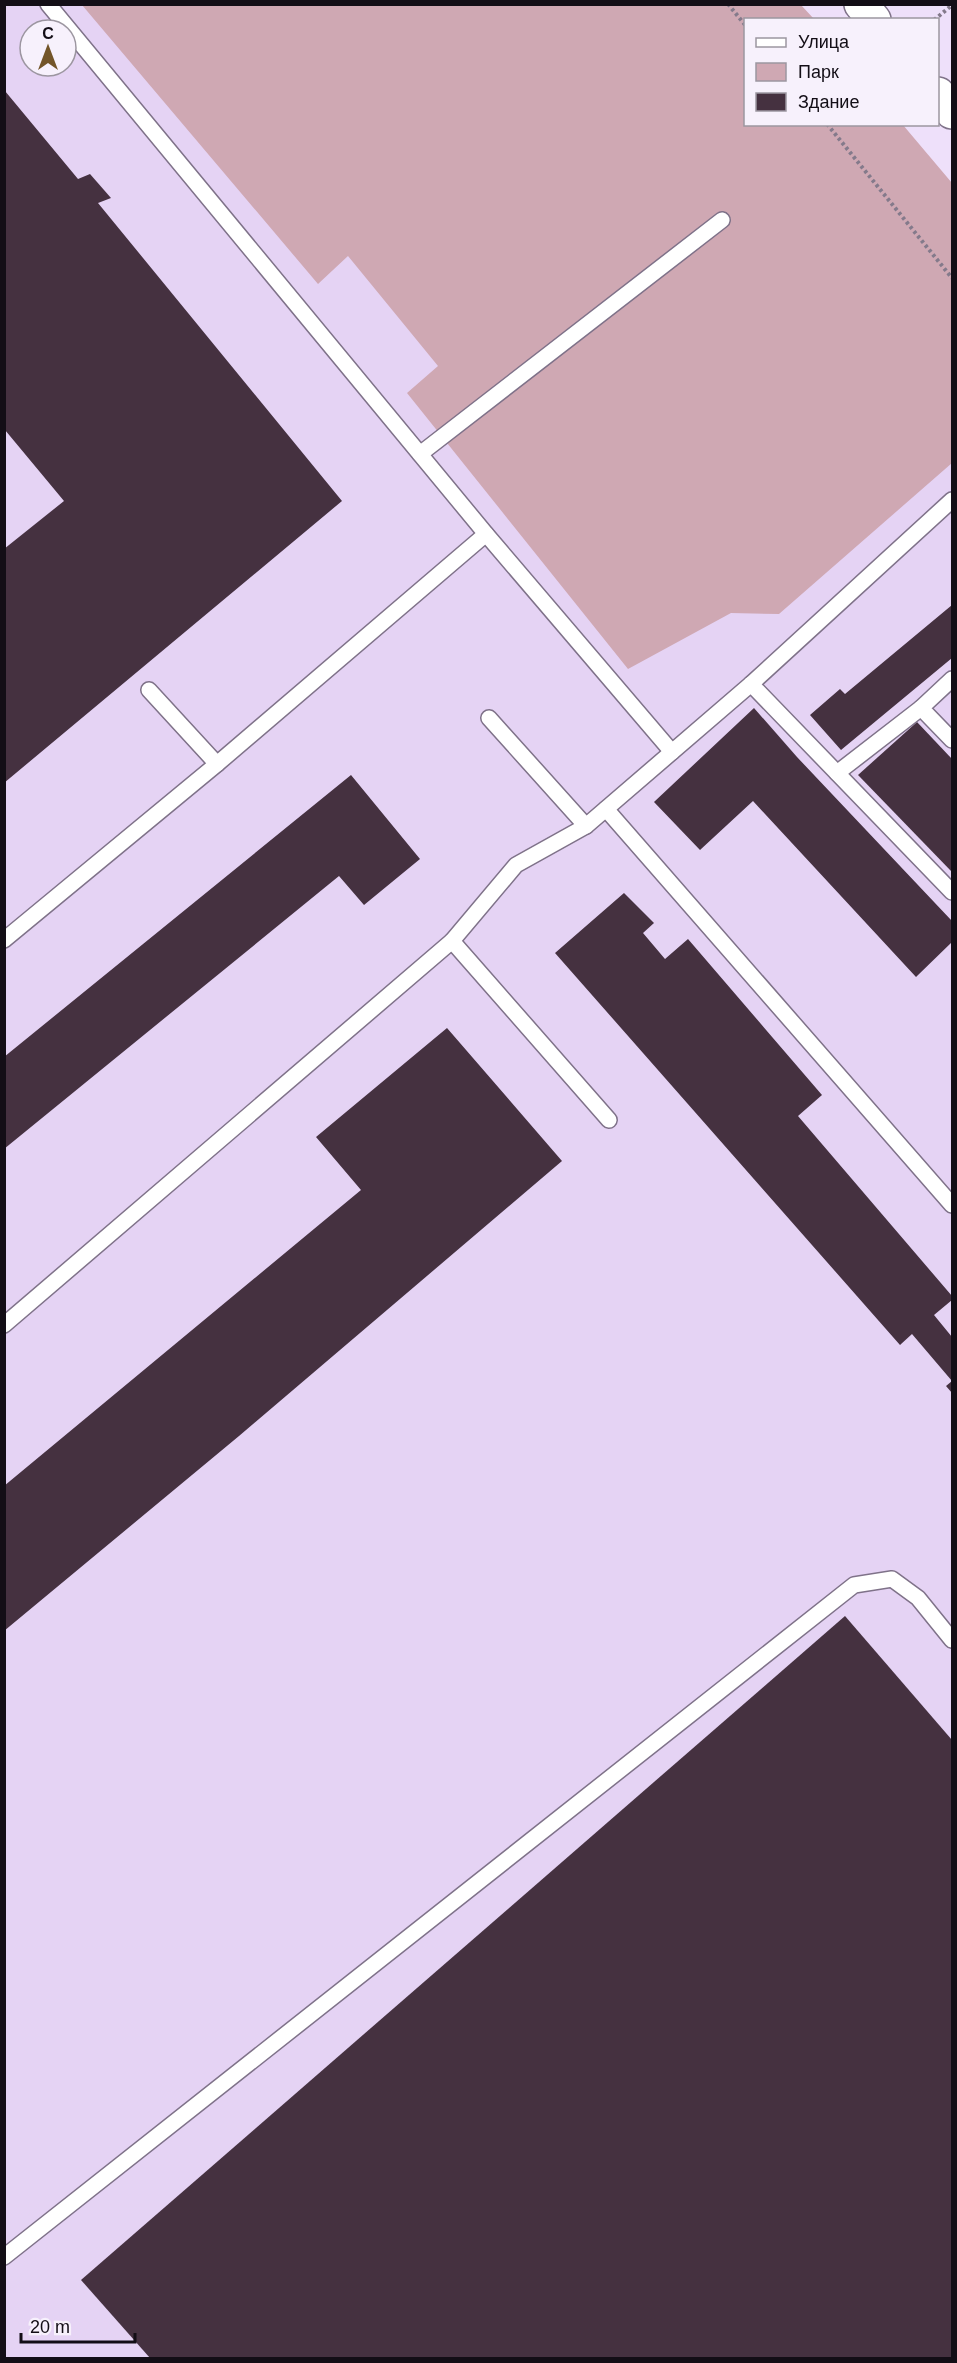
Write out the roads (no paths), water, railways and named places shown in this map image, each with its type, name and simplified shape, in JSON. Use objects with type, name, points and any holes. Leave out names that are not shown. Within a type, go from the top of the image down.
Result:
[{"type":"main road","points":[[861,4],[872,18]]},
{"type":"main road","points":[[939,95],[952,112]]},
{"type":"lane","points":[[48,4],[486,534],[672,752]]},
{"type":"lane","points":[[420,454],[722,220]]},
{"type":"lane","points":[[6,1322],[452,941],[516,865],[586,826],[751,684],[952,500]]},
{"type":"lane","points":[[4,940],[217,764],[486,534]]},
{"type":"lane","points":[[837,773],[921,708],[952,679]]},
{"type":"lane","points":[[751,684],[952,892]]},
{"type":"lane","points":[[149,690],[217,764]]},
{"type":"lane","points":[[921,708],[952,740]]},
{"type":"lane","points":[[489,718],[586,826]]},
{"type":"lane","points":[[606,809],[952,1205]]},
{"type":"lane","points":[[452,941],[609,1120]]},
{"type":"lane","points":[[4,2256],[854,1584],[892,1579],[918,1599],[952,1640]]}]
